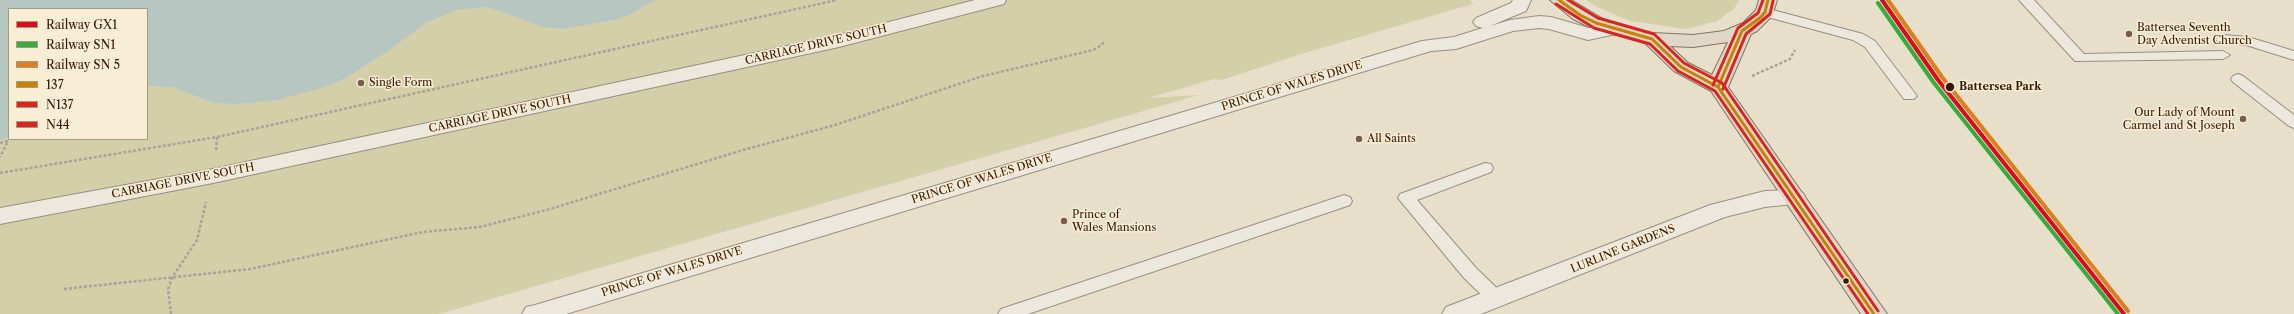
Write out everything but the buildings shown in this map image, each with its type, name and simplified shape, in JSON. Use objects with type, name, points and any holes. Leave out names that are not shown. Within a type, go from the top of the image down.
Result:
[{"type":"main road","points":[[1559,0],[1580,15],[1614,30],[1652,39],[1699,41],[1728,36],[1742,31],[1756,22],[1767,6]]},
{"type":"main road","points":[[1718,87],[1728,60],[1734,52],[1742,31]]},
{"type":"main road","points":[[1652,39],[1681,67],[1718,87],[1874,314]]},
{"type":"street","name":"CARRIAGE DRIVE SOUTH","points":[[0,216],[213,176],[839,41],[997,0]]},
{"type":"street","name":"PRINCE OF WALES DRIVE","points":[[1429,45],[1448,34],[1498,17],[1519,7],[1522,0]]},
{"type":"street","name":"PRINCE OF WALES DRIVE","points":[[535,314],[1429,45],[1456,43],[1510,26],[1539,22],[1551,22],[1588,34],[1614,30]]},
{"type":"street","name":"LURLINE GARDENS","points":[[1455,314],[1494,305],[1718,211],[1765,199],[1795,198]]},
{"type":"lane","points":[[2026,0],[2080,58],[2223,55]]},
{"type":"lane","points":[[1767,6],[1858,37],[1870,44],[1909,96]]},
{"type":"lane","points":[[2223,39],[2248,41],[2294,56]]},
{"type":"lane","points":[[2238,79],[2294,123]]},
{"type":"lane","points":[[1485,168],[1406,198],[1470,273],[1494,305]]},
{"type":"lane","points":[[1006,314],[1344,201]]},
{"type":"path","points":[[0,173],[217,137],[837,0]]},
{"type":"path","points":[[64,289],[173,276],[250,269],[423,232],[480,227],[550,209],[743,150],[835,125],[983,76],[1093,50],[1102,46],[1104,40]]},
{"type":"path","points":[[1718,87],[1781,64],[1790,59],[1795,50]]},
{"type":"path","points":[[0,143],[8,141],[0,157]]},
{"type":"path","points":[[171,314],[167,297],[173,276],[197,240],[213,176]]},
{"type":"shaded area","points":[[0,0],[1470,0],[1473,4],[1301,54],[1222,80],[1214,79],[1148,98],[1199,95],[439,314],[0,314]]},
{"type":"shaded area","points":[[0,0],[655,0],[627,16],[614,20],[562,29],[544,27],[488,7],[457,10],[427,22],[388,51],[346,78],[325,87],[277,100],[238,104],[214,103],[173,87],[148,86],[148,8],[8,8],[8,137],[0,140]]},
{"type":"shaded area","points":[[1586,0],[1739,0],[1734,9],[1717,21],[1686,29],[1630,21],[1595,6]]},
{"type":"rail line","name":"GX1","points":[[1882,0],[1938,80],[2124,314]]},
{"type":"rail line","name":"SN1","points":[[1878,3],[1934,83],[2118,314]]},
{"type":"transit line","name":"137","points":[[1559,0],[1580,15],[1596,23],[1652,39],[1681,67],[1718,87],[1874,314]]},
{"type":"transit line","name":"N44","points":[[1568,0],[1598,18],[1654,34],[1684,63],[1722,83],[1878,311]]},
{"type":"transit line","name":"N44","points":[[1713,85],[1738,28],[1758,13],[1763,0]]},
{"type":"transit line","name":"137","points":[[1718,87],[1742,31],[1761,17],[1765,12],[1768,0]]},
{"type":"transit line","points":[[1888,0],[1942,77],[2128,311]]},
{"type":"transit line","name":"N137","points":[[1723,89],[1746,34],[1765,20],[1770,14],[1773,1]]},
{"type":"transit line","name":"N137","points":[[1556,4],[1577,19],[1594,28],[1650,44],[1678,71],[1715,91],[1868,314]]},
{"type":"place","name":"Battersea Seventh Day Adventist Church","points":[[2129,34]]},
{"type":"place","name":"Single Form","points":[[361,83]]},
{"type":"place","name":"Battersea Park","points":[[1950,87]]},
{"type":"place","name":"Our Lady of Mount Carmel and St Joseph","points":[[2243,119]]},
{"type":"place","name":"All Saints","points":[[1359,139]]},
{"type":"place","name":"Prince of Wales Mansions","points":[[1064,221]]}]
